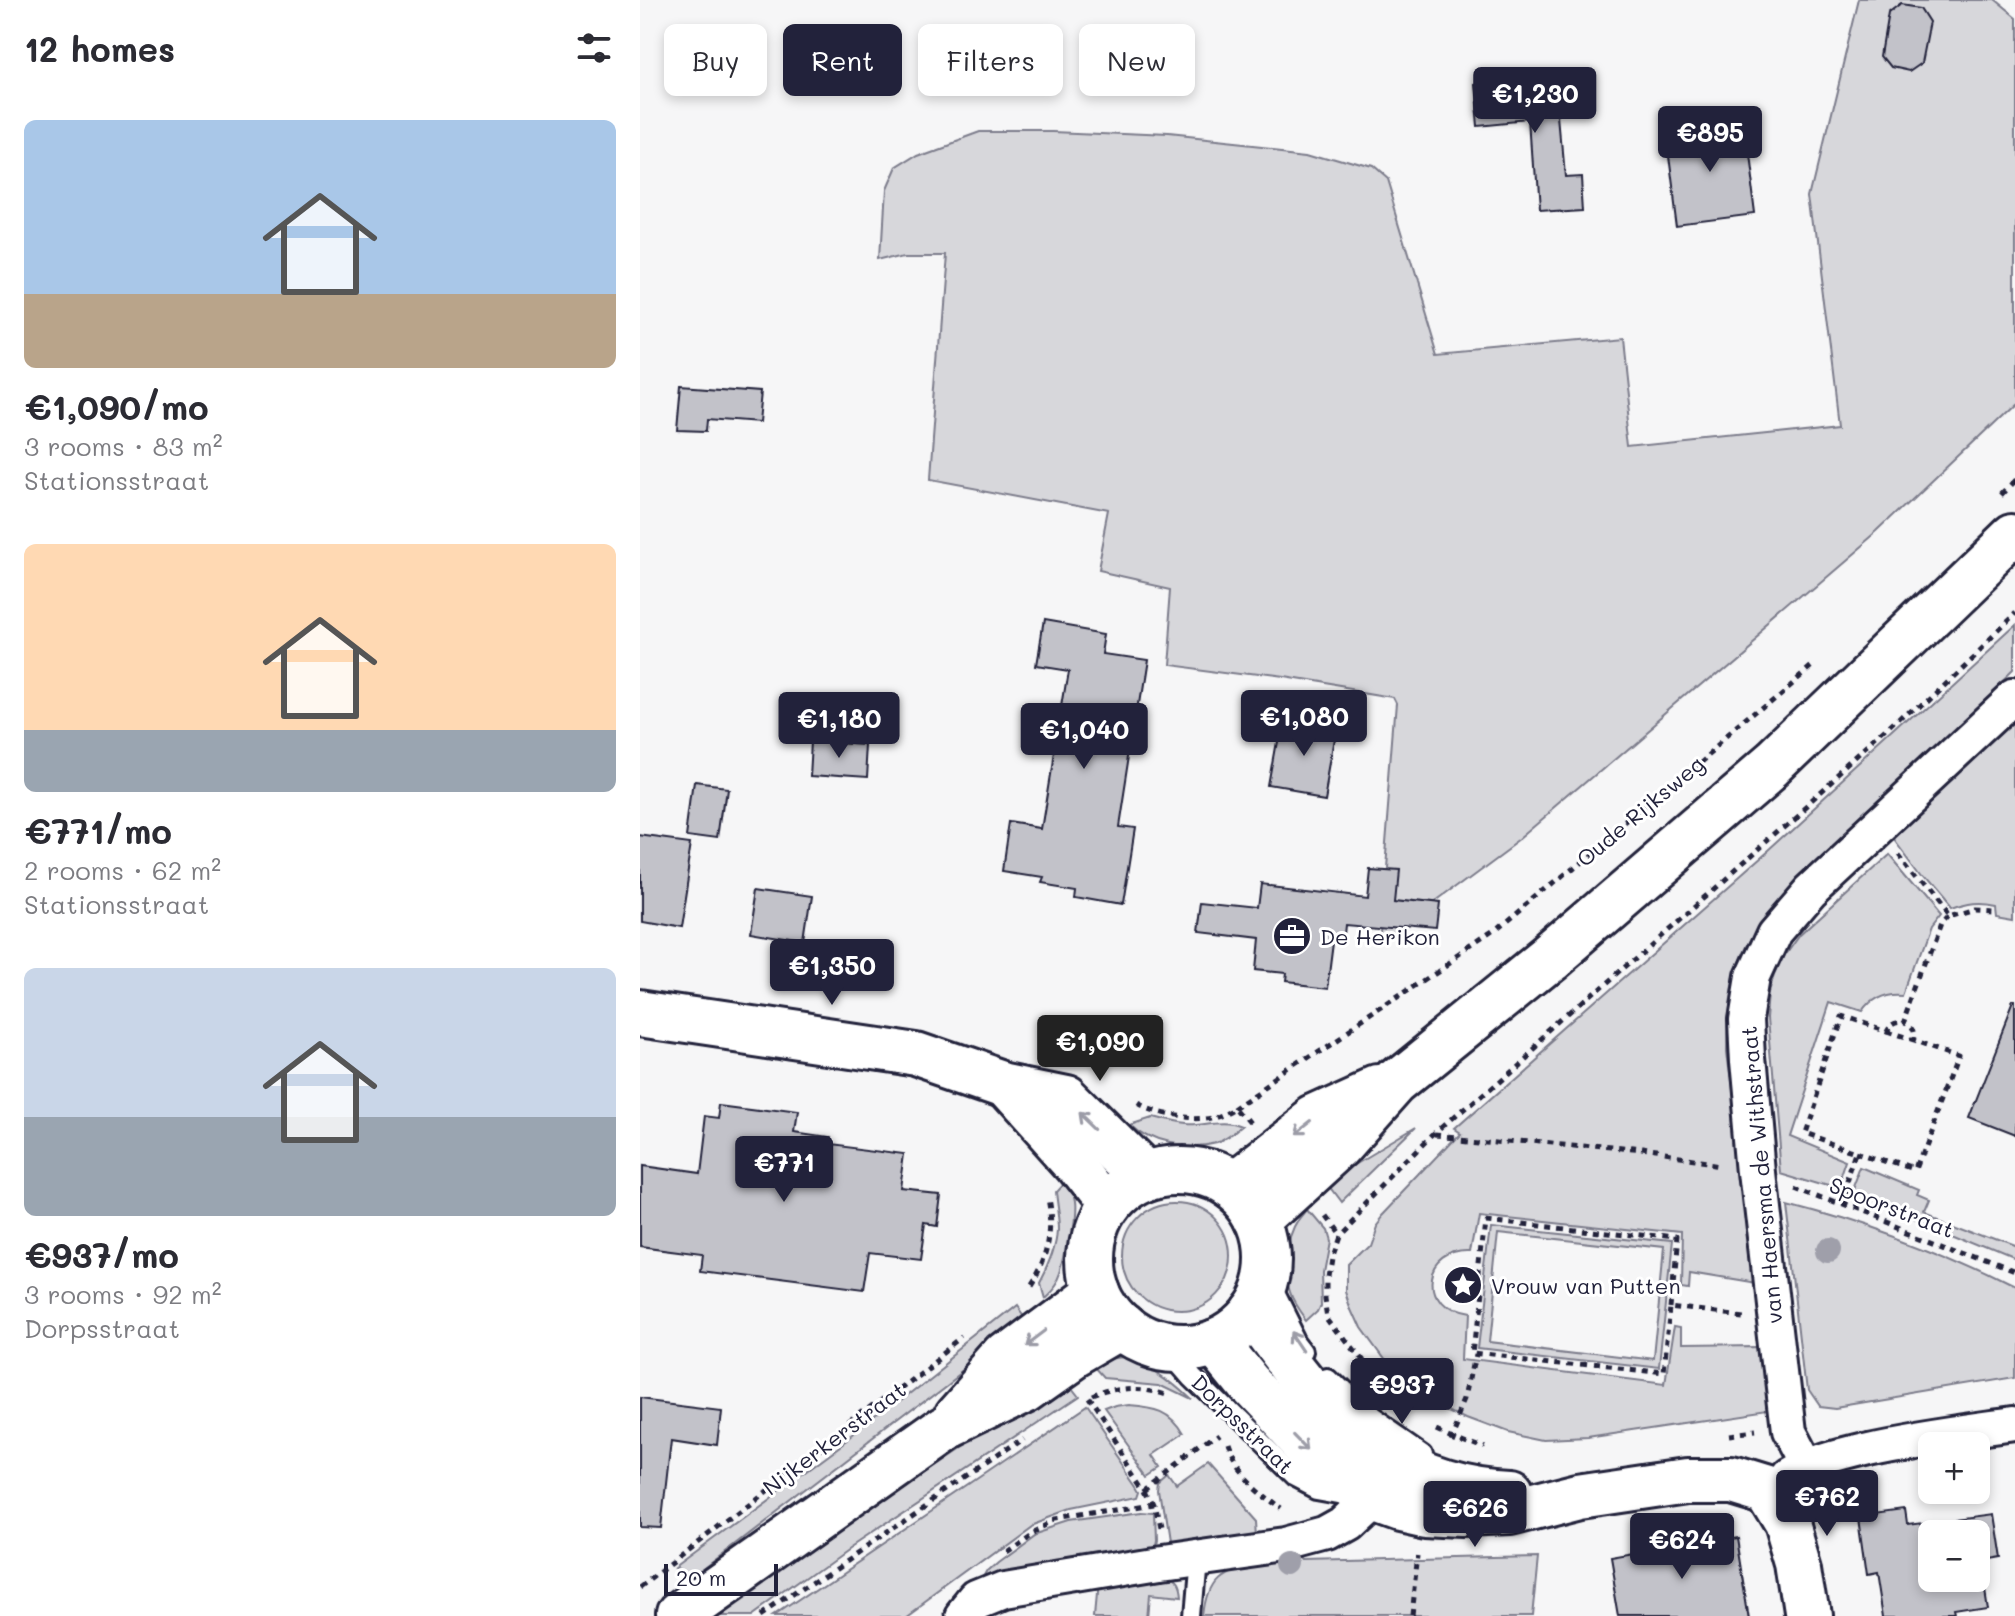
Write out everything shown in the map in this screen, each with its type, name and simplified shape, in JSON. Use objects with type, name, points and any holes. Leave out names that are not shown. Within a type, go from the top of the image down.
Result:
[{"type":"main road","points":[[1259,1220],[1341,1145],[1397,1082],[1550,958],[1772,767],[2005,517]]},
{"type":"main road","points":[[640,1013],[916,1054],[1003,1084],[1066,1097],[1146,1176]]},
{"type":"main road","points":[[1230,1186],[1318,1118],[1397,1082]]},
{"type":"main road","points":[[1003,1084],[1107,1205]]},
{"type":"main road","points":[[1167,1170],[1190,1170],[1230,1186],[1247,1201],[1259,1220],[1267,1248],[1258,1294],[1234,1329],[1214,1341],[1192,1347],[1168,1347],[1136,1337],[1107,1311],[1096,1291],[1090,1269],[1096,1225],[1107,1205],[1125,1188],[1146,1176],[1167,1170]]},
{"type":"main road","points":[[944,1428],[1005,1359],[1096,1291]]},
{"type":"main road","name":"Dorpsstraat","points":[[1258,1294],[1319,1398],[1359,1439],[1423,1464],[1435,1480],[1501,1492],[1564,1491],[1688,1479],[1731,1479],[1767,1490]]},
{"type":"main road","points":[[678,1616],[944,1428],[1027,1388],[1122,1327]]},
{"type":"main road","name":"Dorpsstraat","points":[[1214,1341],[1248,1383],[1319,1458],[1373,1498],[1425,1513],[1467,1515],[1509,1513],[1564,1491]]},
{"type":"main road","points":[[1767,1490],[1787,1523],[1799,1564],[1807,1616]]},
{"type":"street","name":"van Haersma de Withstraat","points":[[1806,1466],[1788,1432],[1758,1170],[1746,1019],[1753,977],[1774,931],[1811,888],[2015,698]]},
{"type":"street","points":[[1767,1490],[1806,1466],[1834,1457],[2015,1425]]},
{"type":"street","points":[[970,1608],[1003,1589],[1286,1545],[1327,1534],[1345,1524],[1373,1498],[1423,1464]]},
{"type":"lane","name":"Dorpsstraat","points":[[1168,1347],[1193,1376],[1296,1477],[1319,1489],[1373,1498]]},
{"type":"lane","points":[[1191,1616],[1196,1558]]},
{"type":"path","points":[[2005,517],[2015,479]]},
{"type":"path","points":[[1404,1404],[1368,1367],[1328,1314],[1325,1275],[1336,1234],[1436,1133],[1892,731],[2015,613]]},
{"type":"path","name":"Oude Rijksweg","points":[[1237,1106],[1493,935],[1822,658]]},
{"type":"path","points":[[1877,827],[1948,916]]},
{"type":"path","points":[[1905,1021],[1940,925],[1948,916],[1975,908],[1994,909]]},
{"type":"path","points":[[1841,1016],[1886,1031],[1959,1056],[1915,1172],[1801,1133],[1841,1016]]},
{"type":"path","points":[[1886,1031],[1893,1021],[1899,1019],[1913,1027],[1913,1040]]},
{"type":"path","name":"Spoorstraat","points":[[1436,1133],[1641,1154],[1758,1170],[2015,1273]]},
{"type":"path","points":[[1842,1206],[1860,1153]]},
{"type":"path","points":[[1486,1218],[1677,1240],[1671,1305],[1664,1374],[1472,1353],[1486,1218]]},
{"type":"path","points":[[1671,1305],[1774,1316]]},
{"type":"path","name":"Nijkerkerstraat","points":[[640,1587],[968,1335]]},
{"type":"path","points":[[1159,1563],[1160,1540],[1154,1504],[1087,1399],[1105,1391],[1138,1387],[1161,1390],[1183,1399]]},
{"type":"path","points":[[1431,1424],[1496,1451]]},
{"type":"path","points":[[1720,1437],[1749,1432],[1788,1432]]},
{"type":"path","points":[[1147,1489],[1220,1433]]},
{"type":"path","points":[[764,1616],[1024,1438]]},
{"type":"path","points":[[970,1608],[979,1570],[1031,1532],[1057,1520],[1154,1504]]},
{"type":"shaded area","points":[[1859,0],[1992,0],[2015,19],[2015,403],[1879,532],[1522,837],[1379,943],[1398,705],[1395,699],[1164,665],[1170,587],[1098,571],[1109,514],[928,480],[945,253],[908,253],[880,260],[884,191],[894,168],[918,153],[978,131],[1167,136],[1310,151],[1371,169],[1386,182],[1438,354],[1620,337],[1632,447],[1840,425],[1812,194]]},
{"type":"shaded area","points":[[2015,625],[2015,672],[1789,888],[1762,919],[1738,964],[1730,999],[1727,1047],[1755,1283],[1689,1272],[1688,1286],[1681,1285],[1682,1235],[1479,1213],[1472,1254],[1456,1256],[1443,1262],[1435,1271],[1433,1293],[1439,1303],[1449,1311],[1465,1316],[1463,1359],[1666,1385],[1675,1327],[1681,1328],[1681,1348],[1760,1347],[1768,1411],[1588,1438],[1546,1440],[1508,1432],[1421,1394],[1388,1364],[1361,1327],[1346,1290],[1346,1265],[1368,1243],[1375,1223],[1460,1132],[1454,1128],[1768,851]]},
{"type":"shaded area","points":[[2015,720],[2015,916],[1997,913],[1996,904],[1990,903],[1973,902],[1950,908],[1891,833]]},
{"type":"shaded area","points":[[1887,854],[1939,916],[1929,929],[1906,992],[1881,995],[1862,1012],[1831,1002],[1787,1136],[1850,1162],[1841,1188],[1781,1170],[1768,1018],[1770,993],[1784,955],[1799,934]]},
{"type":"shaded area","points":[[1150,1118],[1183,1125],[1226,1122],[1241,1126],[1214,1144],[1180,1147],[1147,1138],[1129,1125]]},
{"type":"shaded area","points":[[1416,1128],[1339,1203],[1324,1183]]},
{"type":"shaded area","points":[[1864,1167],[1919,1190],[1917,1195],[1929,1200],[1924,1212],[2015,1247],[2015,1260],[1854,1193]]},
{"type":"shaded area","points":[[1062,1180],[1071,1203],[1069,1238],[1060,1276],[1043,1297],[1039,1283],[1051,1257],[1057,1229],[1053,1190]]},
{"type":"shaded area","points":[[1177,1201],[1198,1205],[1216,1217],[1228,1235],[1232,1256],[1228,1277],[1216,1295],[1198,1307],[1177,1311],[1156,1307],[1138,1295],[1126,1277],[1122,1256],[1126,1235],[1138,1217],[1156,1205]]},
{"type":"shaded area","points":[[1786,1202],[1902,1239],[2015,1288],[2015,1378],[1835,1408],[1818,1406],[1807,1390]]},
{"type":"shaded area","points":[[1307,1209],[1323,1228],[1326,1238],[1320,1270],[1321,1302],[1306,1320],[1291,1297],[1286,1260],[1295,1227]]},
{"type":"shaded area","points":[[1491,1225],[1672,1244],[1659,1369],[1477,1348]],"holes":[[[1498,1232],[1664,1250],[1653,1361],[1487,1341]]]},
{"type":"shaded area","points":[[1015,1308],[1025,1322],[692,1577],[674,1568],[853,1436]]},
{"type":"shaded area","points":[[1125,1357],[1162,1373],[1193,1398],[1162,1383],[1105,1378],[1094,1366]]},
{"type":"shaded area","points":[[1064,1377],[1078,1395],[847,1549],[754,1616],[717,1616],[880,1501]]},
{"type":"shaded area","points":[[1129,1405],[1168,1414],[1185,1434],[1154,1455],[1162,1467],[1150,1475],[1104,1411]]},
{"type":"shaded area","points":[[1085,1407],[1139,1485],[1142,1490],[1140,1496],[1071,1510],[1030,1525],[906,1616],[777,1616]]},
{"type":"shaded area","points":[[1208,1464],[1256,1518],[1257,1534],[1168,1550],[1160,1483],[1169,1475],[1177,1486]]},
{"type":"shaded area","points":[[1153,1513],[1152,1550],[981,1580],[996,1562],[1034,1534],[1071,1522]]},
{"type":"shaded area","points":[[1298,1554],[1306,1562],[1537,1556],[1531,1616],[1204,1616],[1209,1593],[1218,1578],[1243,1567]]},
{"type":"shaded area","points":[[1163,1578],[1174,1584],[1177,1597],[1151,1594],[1149,1616],[1095,1616],[1098,1584]]},
{"type":"building","points":[[1902,5],[1921,8],[1930,22],[1922,63],[1909,72],[1891,68],[1882,57],[1889,15]]},
{"type":"building","points":[[1557,76],[1566,175],[1583,174],[1585,207],[1536,210],[1530,122],[1480,127],[1476,83]]},
{"type":"building","points":[[1743,122],[1755,216],[1677,226],[1665,132]]},
{"type":"building","points":[[681,386],[760,392],[757,423],[707,419],[706,431],[677,430]]},
{"type":"building","points":[[1043,623],[1106,634],[1103,654],[1144,660],[1118,827],[1133,829],[1121,905],[1076,897],[1077,888],[1040,882],[1042,877],[1004,871],[1011,824],[1042,829],[1068,669],[1036,664]]},
{"type":"building","points":[[1283,720],[1336,729],[1324,796],[1271,787]]},
{"type":"building","points":[[810,741],[870,745],[868,780],[808,776]]},
{"type":"building","points":[[697,785],[727,789],[720,841],[690,837]]},
{"type":"building","points":[[640,837],[692,844],[679,928],[640,921]]},
{"type":"building","points":[[1368,868],[1396,870],[1393,900],[1438,905],[1435,931],[1344,923],[1342,942],[1331,940],[1325,987],[1281,982],[1282,974],[1253,971],[1256,940],[1198,933],[1202,902],[1257,908],[1260,884],[1365,896]]},
{"type":"building","points":[[758,888],[812,896],[805,943],[751,934]]},
{"type":"building","points":[[2015,1006],[2015,1136],[1969,1118]]},
{"type":"building","points":[[721,1102],[797,1112],[794,1132],[828,1137],[827,1144],[909,1154],[904,1191],[941,1195],[937,1227],[926,1225],[921,1259],[870,1253],[864,1292],[700,1271],[702,1255],[640,1247],[640,1166],[697,1174],[704,1116],[719,1118]]},
{"type":"building","points":[[640,1397],[721,1407],[717,1445],[671,1438],[661,1528],[640,1527]]},
{"type":"building","points":[[1906,1511],[1908,1525],[1918,1524],[1918,1592],[1986,1592],[1988,1607],[1956,1612],[1957,1616],[1886,1616],[1879,1572],[1869,1574],[1861,1517]]},
{"type":"building","points":[[1991,1514],[1998,1559],[1990,1560],[1990,1520],[1946,1520]]},
{"type":"building","points":[[1736,1536],[1749,1616],[1620,1616],[1610,1558]]},
{"type":"place","name":"De Herikon","points":[[1292,936]]},
{"type":"place","name":"Vrouw van Putten","points":[[1463,1285]]}]
